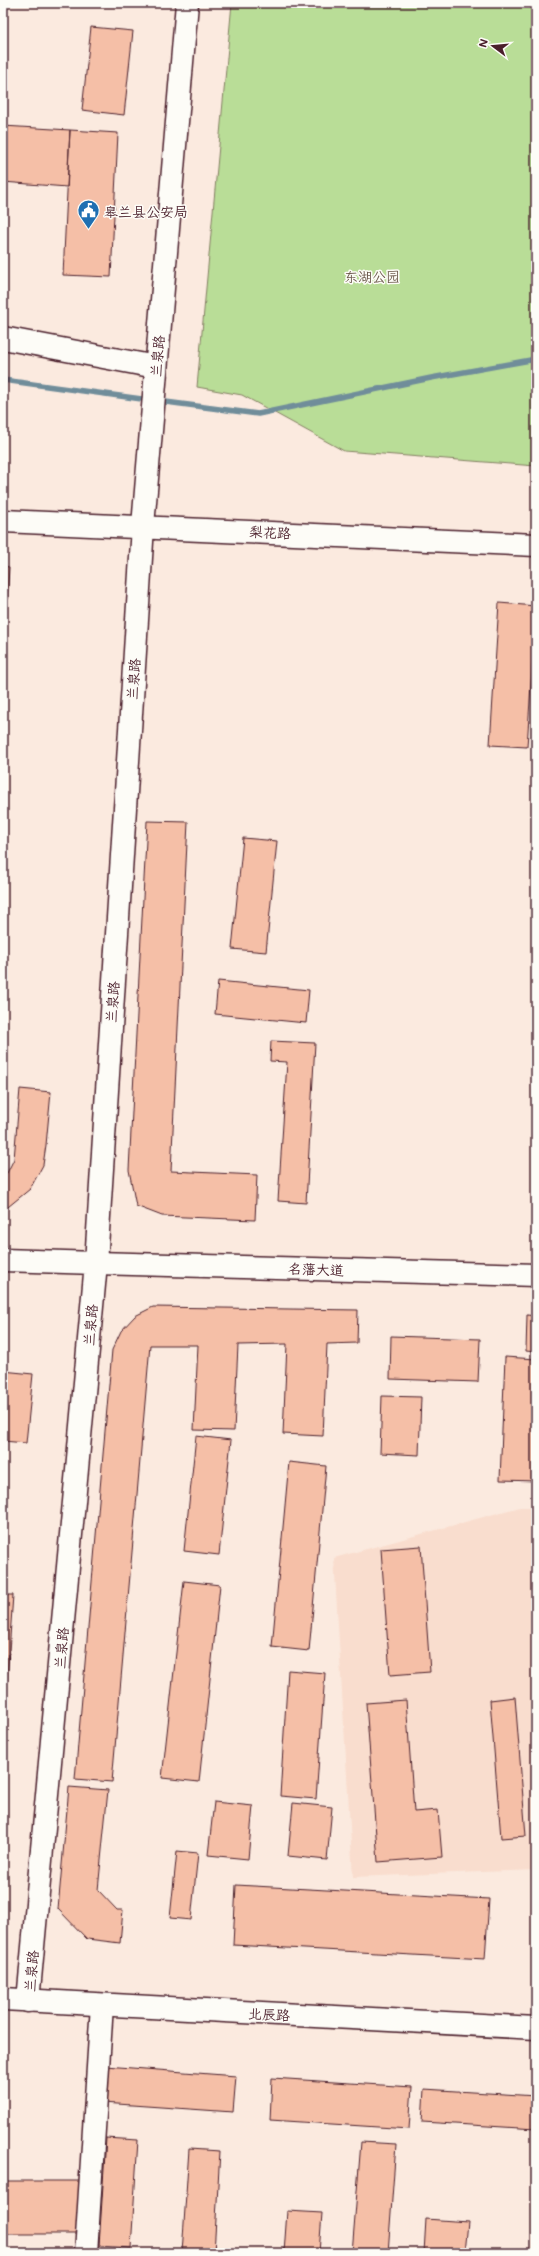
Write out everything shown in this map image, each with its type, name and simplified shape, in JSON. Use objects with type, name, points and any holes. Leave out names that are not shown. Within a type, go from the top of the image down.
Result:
[{"type":"street","name":"兰泉路","points":[[28,2001],[96,1263],[143,526],[187,3]]},
{"type":"street","points":[[3,338],[155,376]]},
{"type":"street","name":"梨花路","points":[[3,521],[143,526],[536,545]]},
{"type":"street","name":"名藩大道","points":[[3,1260],[536,1275]]},
{"type":"street","name":"北辰路","points":[[3,1999],[536,2028]]},
{"type":"street","points":[[86,2253],[102,2005]]},
{"type":"shaded area","points":[[520,1507],[536,1507],[536,1870],[353,1877],[334,1558]]},
{"type":"green space","name":"东湖公园","points":[[232,3],[536,3],[536,466],[344,451],[242,395],[197,387]]},
{"type":"building","points":[[91,27],[133,31],[124,115],[82,110]]},
{"type":"building","points":[[3,126],[70,130],[67,187],[3,182]]},
{"type":"building","name":"皋兰县公安局","points":[[70,130],[118,133],[111,277],[63,275]]},
{"type":"building","points":[[3,566],[9,567],[7,602],[3,602]]},
{"type":"building","points":[[499,603],[536,606],[527,747],[490,745]]},
{"type":"building","points":[[147,821],[188,822],[171,1171],[257,1175],[255,1220],[162,1216],[136,1206],[129,1170]]},
{"type":"building","points":[[243,838],[277,841],[266,952],[232,949]]},
{"type":"building","points":[[218,981],[309,990],[306,1023],[215,1014]]},
{"type":"building","points":[[271,1041],[315,1043],[306,1203],[278,1201],[287,1062],[270,1061]]},
{"type":"building","points":[[20,1089],[51,1092],[46,1145],[43,1165],[30,1189],[3,1211],[3,1174],[7,1173],[14,1159]]},
{"type":"building","points":[[153,1307],[358,1310],[357,1343],[327,1344],[323,1436],[283,1434],[287,1344],[238,1345],[234,1431],[194,1430],[198,1345],[150,1345],[112,1782],[75,1779],[112,1350],[121,1331],[135,1316]]},
{"type":"building","points":[[527,1315],[536,1316],[536,1352],[526,1351]]},
{"type":"building","points":[[391,1336],[480,1339],[478,1382],[390,1379]]},
{"type":"building","points":[[505,1357],[536,1359],[536,1481],[500,1480]]},
{"type":"building","points":[[3,1371],[33,1374],[26,1443],[3,1441]]},
{"type":"building","points":[[382,1396],[421,1397],[419,1455],[380,1453]]},
{"type":"building","points":[[196,1436],[231,1440],[219,1555],[184,1551]]},
{"type":"building","points":[[289,1462],[326,1466],[309,1651],[272,1647]]},
{"type":"building","points":[[421,1546],[430,1672],[390,1675],[381,1549]]},
{"type":"building","points":[[184,1581],[220,1585],[199,1782],[162,1778]]},
{"type":"building","points":[[3,1595],[13,1595],[4,1722],[3,1721]]},
{"type":"building","points":[[288,1670],[325,1673],[316,1799],[280,1796]]},
{"type":"building","points":[[515,1697],[526,1836],[501,1838],[490,1700]]},
{"type":"building","points":[[406,1700],[414,1812],[438,1810],[442,1857],[378,1862],[366,1703]]},
{"type":"building","points":[[69,1787],[108,1790],[98,1890],[117,1910],[123,1910],[120,1943],[87,1939],[58,1909]]},
{"type":"building","points":[[214,1802],[253,1806],[248,1859],[208,1855]]},
{"type":"building","points":[[293,1803],[332,1807],[327,1860],[288,1856]]},
{"type":"building","points":[[177,1851],[198,1853],[191,1920],[170,1918]]},
{"type":"building","points":[[236,1885],[489,1899],[485,1959],[233,1945]]},
{"type":"building","points":[[106,2066],[236,2076],[233,2112],[103,2103]]},
{"type":"building","points":[[272,2078],[412,2087],[409,2129],[270,2120]]},
{"type":"building","points":[[424,2089],[536,2096],[536,2129],[422,2122]]},
{"type":"building","points":[[106,2138],[138,2140],[131,2248],[99,2246]]},
{"type":"building","points":[[361,2142],[396,2144],[388,2253],[352,2253]]},
{"type":"building","points":[[189,2149],[220,2151],[214,2253],[182,2253]]},
{"type":"building","points":[[3,2181],[84,2181],[84,2234],[3,2234]]},
{"type":"building","points":[[287,2211],[322,2213],[319,2253],[284,2253]]},
{"type":"building","points":[[426,2219],[468,2222],[465,2253],[424,2253]]},
{"type":"building","points":[[503,2250],[536,2251],[536,2253],[503,2253]]},
{"type":"waterway","points":[[158,401],[258,414],[431,378],[536,359]]},
{"type":"waterway","points":[[3,380],[149,400]]},
{"type":"place","name":"皋兰县公安局","points":[[89,230]]}]
